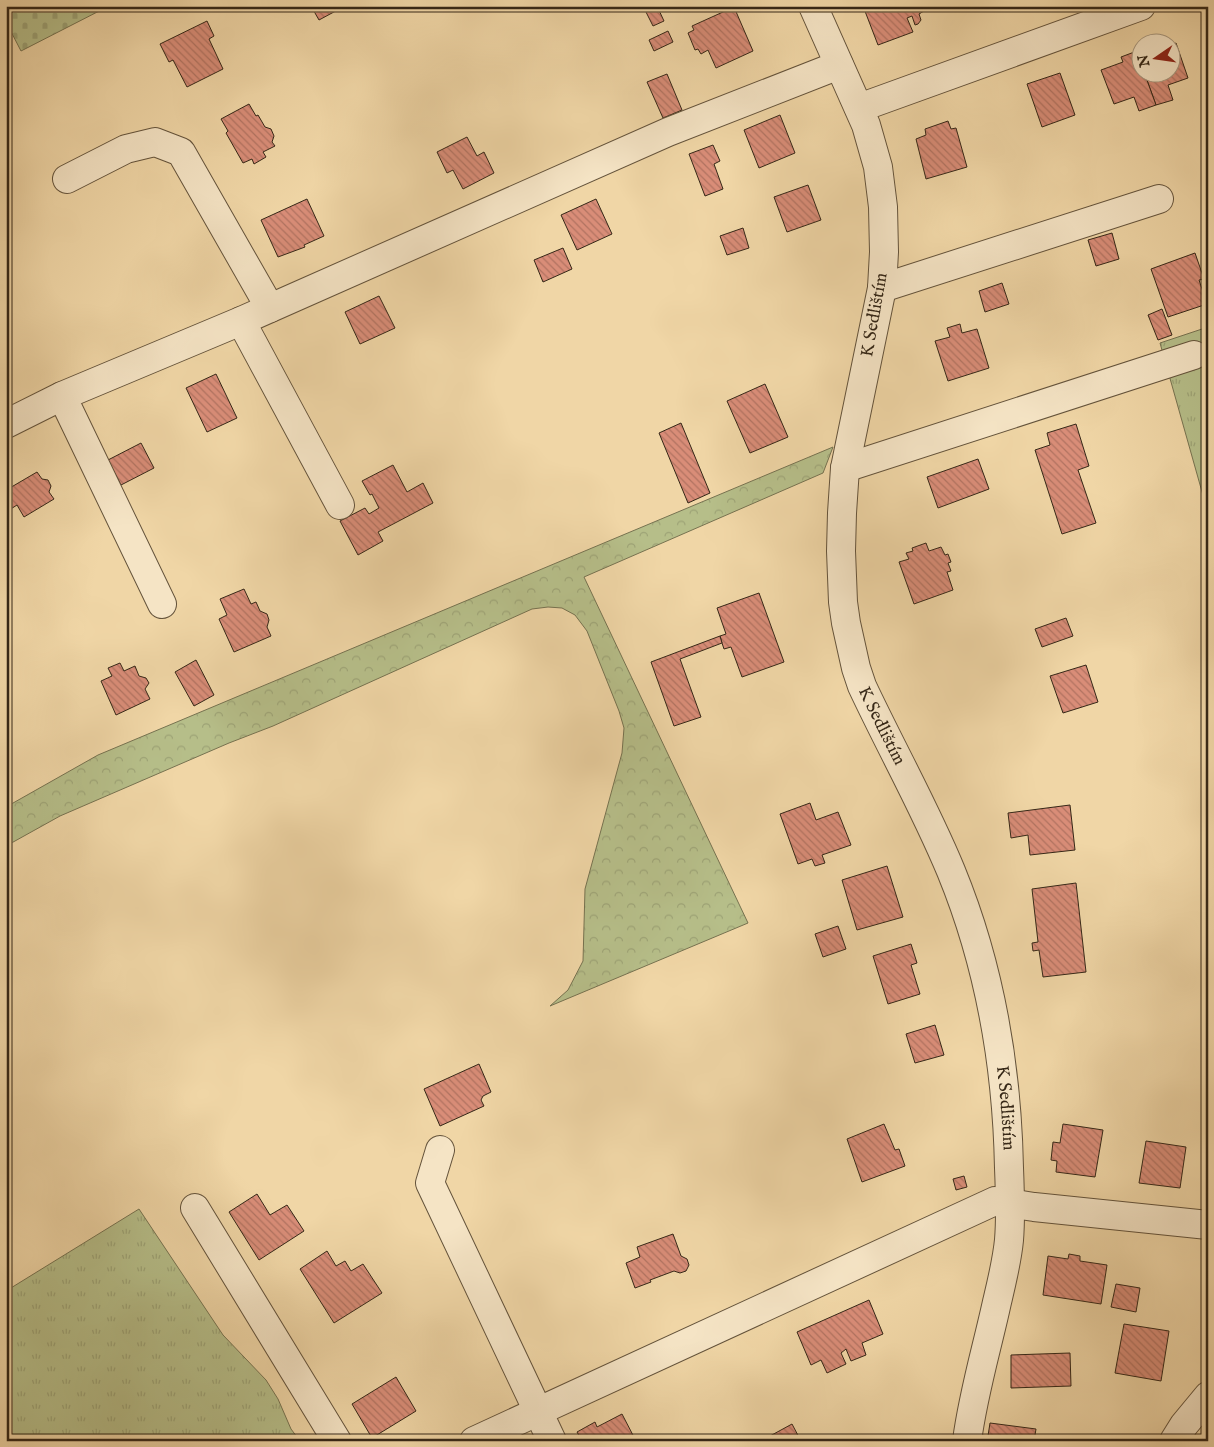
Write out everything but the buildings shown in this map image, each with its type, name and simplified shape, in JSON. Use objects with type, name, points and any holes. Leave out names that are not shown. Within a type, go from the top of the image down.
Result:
[{"type":"street","name":"K Sedlištím","points":[[813,6],[859,108],[872,144],[882,190],[884,225],[882,288],[845,468],[841,551],[846,623],[862,686],[936,837],[965,908],[980,955],[995,1024],[1005,1090],[1010,1202],[1009,1239],[1006,1263],[967,1441]]},
{"type":"street","points":[[859,108],[1141,6]]},
{"type":"street","points":[[6,424],[62,396],[241,321],[668,132],[839,65]]},
{"type":"street","points":[[67,180],[126,149],[155,142],[181,152],[270,308]]},
{"type":"street","points":[[882,288],[1159,199]]},
{"type":"street","points":[[241,321],[340,505]]},
{"type":"street","points":[[845,468],[1194,355]]},
{"type":"street","points":[[62,396],[162,604]]},
{"type":"street","points":[[440,1150],[430,1183],[552,1441]]},
{"type":"street","points":[[474,1441],[995,1201],[1034,1207],[1208,1225]]},
{"type":"street","points":[[195,1208],[337,1441]]},
{"type":"street","points":[[1174,1441],[1184,1425],[1208,1396]]},
{"type":"green space","points":[[6,6],[109,6],[21,51],[6,22]]},
{"type":"green space","points":[[1208,327],[1208,513],[1160,343]]},
{"type":"green space","points":[[833,447],[823,473],[584,577],[748,923],[550,1006],[568,990],[583,961],[585,889],[622,753],[624,728],[587,631],[575,615],[562,608],[532,609],[273,726],[60,816],[6,846],[6,807],[98,755]]},
{"type":"green space","points":[[139,1209],[223,1335],[266,1380],[278,1399],[291,1429],[300,1441],[6,1441],[6,1291]]}]
